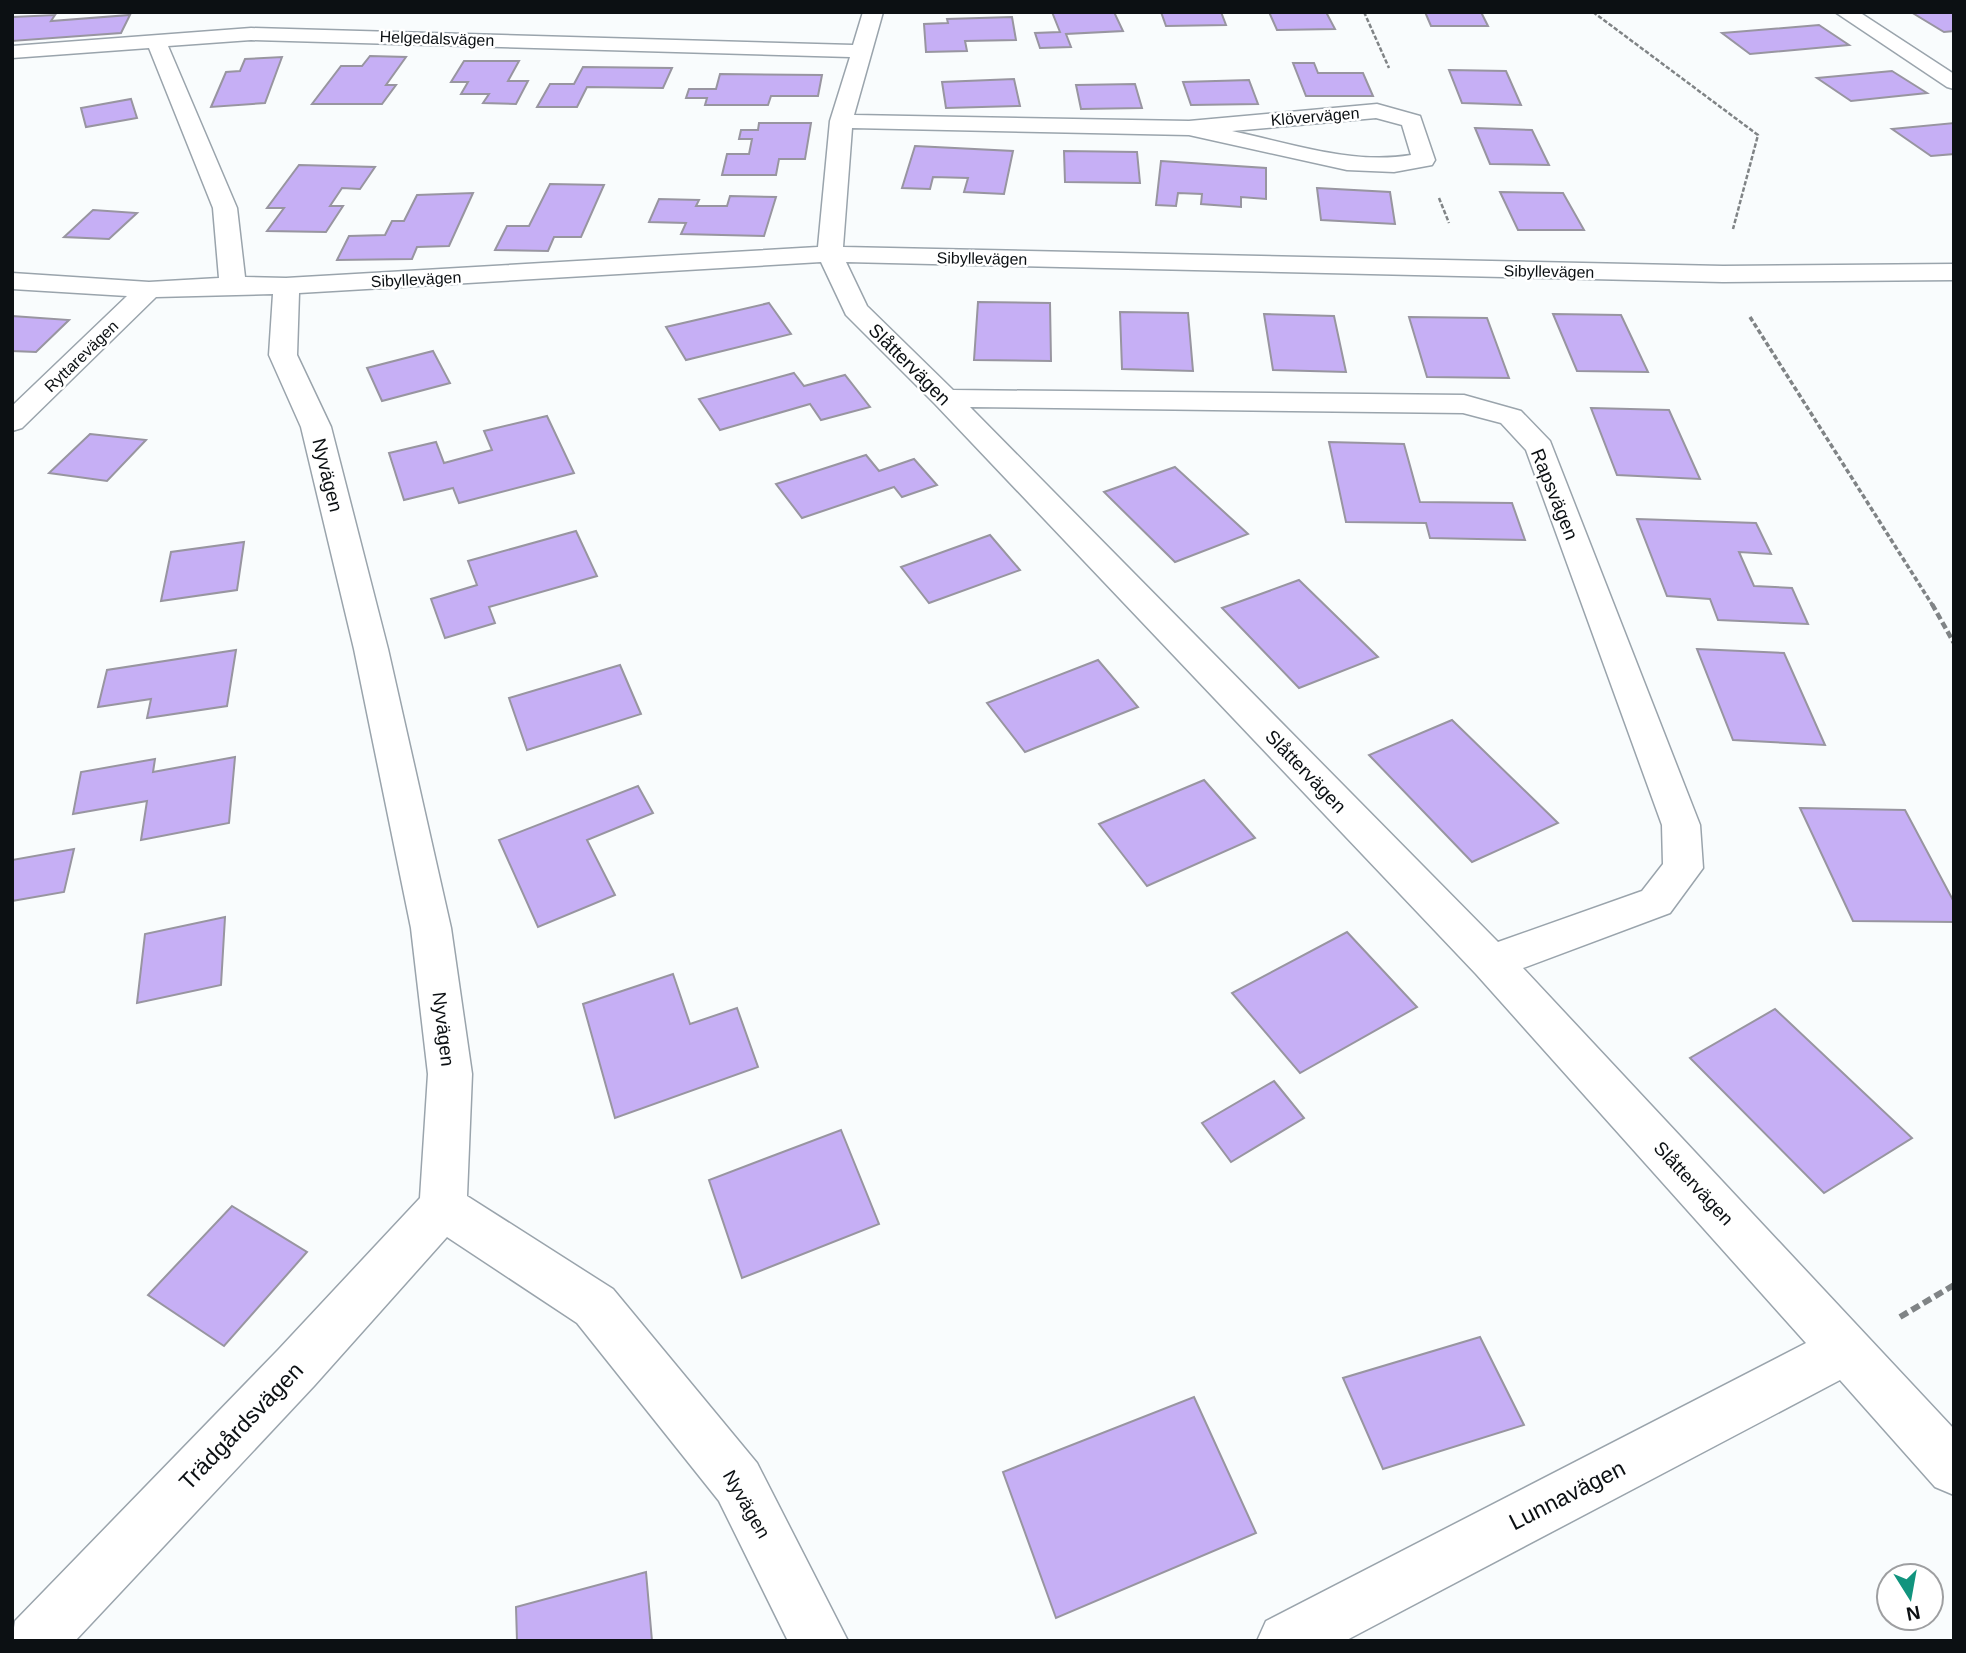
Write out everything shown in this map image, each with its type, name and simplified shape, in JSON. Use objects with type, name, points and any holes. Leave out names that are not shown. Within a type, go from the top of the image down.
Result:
[{"type":"street","name":"Slåttervägen","points":[[873,12],[841,121],[830,254],[855,309],[945,398],[1491,962],[1954,1468]]},
{"type":"street","points":[[1845,12],[1954,83]]},
{"type":"street","name":"Helgedalsvägen","points":[[12,52],[251,34],[862,51]]},
{"type":"street","points":[[156,41],[225,208],[233,285]]},
{"type":"street","name":"Klövervägen","points":[[841,121],[1189,128],[1377,111],[1412,121],[1424,160],[1394,165],[1347,163],[1189,128]]},
{"type":"street","name":"Sibyllevägen","points":[[12,281],[149,290],[233,285],[286,286],[830,254],[1723,274],[1954,272]]},
{"type":"street","name":"Nyvägen","points":[[286,286],[284,355],[316,426],[371,649],[431,928],[450,1074],[443,1207],[595,1306],[738,1482],[819,1641]]},
{"type":"street","name":"Ryttarevägen","points":[[12,422],[149,290]]},
{"type":"street","name":"Rapsvägen","points":[[945,398],[1464,404],[1511,417],[1540,447],[1681,825],[1683,868],[1656,902],[1491,962]]},
{"type":"street","name":"Trädgårdsvägen","points":[[35,1641],[296,1368],[443,1207]]},
{"type":"street","name":"Lunnavägen","points":[[1286,1641],[1847,1349]]},
{"type":"path","points":[[1424,160],[1467,269]]},
{"type":"building","points":[[1052,12],[1114,12],[1123,31],[1066,34],[1071,47],[1040,48],[1035,33],[1060,32]]},
{"type":"building","points":[[1161,12],[1221,12],[1226,25],[1166,26]]},
{"type":"building","points":[[1269,12],[1326,12],[1335,29],[1277,30]]},
{"type":"building","points":[[1425,12],[1481,12],[1488,26],[1431,26]]},
{"type":"building","points":[[1911,12],[1954,12],[1954,31],[1944,32]]},
{"type":"building","points":[[55,15],[51,21],[130,15],[121,33],[12,41],[13,17]]},
{"type":"building","points":[[1012,17],[1016,40],[965,41],[967,51],[926,52],[924,24],[948,23],[947,19]]},
{"type":"building","points":[[1819,25],[1849,45],[1750,54],[1722,33]]},
{"type":"building","points":[[370,56],[406,57],[386,85],[396,85],[382,104],[312,104],[341,66],[362,66]]},
{"type":"building","points":[[282,57],[265,103],[211,107],[226,72],[240,71],[245,59]]},
{"type":"building","points":[[464,61],[519,61],[508,81],[528,81],[516,104],[483,103],[489,94],[461,94],[468,82],[451,82]]},
{"type":"building","points":[[1293,63],[1314,63],[1318,73],[1363,73],[1373,96],[1306,96]]},
{"type":"building","points":[[583,67],[672,68],[663,88],[587,87],[577,107],[537,107],[550,84],[574,84]]},
{"type":"building","points":[[1449,70],[1506,71],[1521,105],[1462,103]]},
{"type":"building","points":[[1892,71],[1927,93],[1851,101],[1817,78]]},
{"type":"building","points":[[720,74],[822,75],[818,96],[771,96],[768,105],[705,105],[707,98],[686,98],[689,89],[716,89]]},
{"type":"building","points":[[1014,79],[1020,106],[946,108],[942,82]]},
{"type":"building","points":[[1249,80],[1258,104],[1191,105],[1183,82]]},
{"type":"building","points":[[1135,84],[1142,108],[1081,109],[1076,85]]},
{"type":"building","points":[[131,99],[137,118],[86,127],[81,108]]},
{"type":"building","points":[[759,123],[811,123],[805,159],[779,159],[776,175],[722,175],[727,154],[749,154],[752,139],[739,139],[741,130],[758,130]]},
{"type":"building","points":[[1954,123],[1954,154],[1931,156],[1892,129]]},
{"type":"building","points":[[1475,128],[1532,130],[1549,165],[1490,164]]},
{"type":"building","points":[[915,146],[1013,151],[1004,194],[964,192],[968,178],[933,177],[930,189],[902,188]]},
{"type":"building","points":[[1064,151],[1137,152],[1140,183],[1065,182]]},
{"type":"building","points":[[1161,161],[1266,168],[1266,199],[1241,197],[1241,207],[1201,204],[1202,194],[1178,193],[1176,206],[1156,205]]},
{"type":"building","points":[[299,165],[375,167],[360,189],[342,188],[330,206],[343,206],[326,232],[267,231],[284,208],[267,208]]},
{"type":"building","points":[[550,184],[604,185],[581,237],[554,237],[548,251],[495,250],[507,226],[529,226]]},
{"type":"building","points":[[1317,188],[1390,192],[1395,224],[1321,220]]},
{"type":"building","points":[[1500,192],[1563,193],[1584,230],[1518,230]]},
{"type":"building","points":[[473,193],[449,246],[417,247],[412,259],[337,260],[349,236],[385,235],[392,221],[404,221],[417,195]]},
{"type":"building","points":[[730,196],[776,197],[764,236],[681,234],[686,223],[649,222],[659,199],[699,200],[696,206],[727,206]]},
{"type":"building","points":[[93,210],[137,213],[109,239],[64,237]]},
{"type":"building","points":[[978,302],[1050,303],[1051,361],[974,360]]},
{"type":"building","points":[[769,303],[791,334],[686,360],[666,327]]},
{"type":"building","points":[[1120,312],[1188,313],[1193,371],[1122,369]]},
{"type":"building","points":[[1264,314],[1334,316],[1346,372],[1273,370]]},
{"type":"building","points":[[1553,314],[1621,315],[1648,372],[1577,371]]},
{"type":"building","points":[[12,316],[69,320],[36,352],[12,351]]},
{"type":"building","points":[[1409,317],[1487,318],[1509,378],[1427,377]]},
{"type":"building","points":[[433,351],[450,383],[382,401],[367,368]]},
{"type":"building","points":[[794,373],[804,386],[845,375],[870,407],[821,420],[810,404],[720,430],[699,399]]},
{"type":"building","points":[[1591,408],[1669,410],[1700,479],[1617,475]]},
{"type":"building","points":[[547,416],[574,473],[459,503],[453,488],[404,500],[389,453],[436,442],[444,463],[492,450],[484,431]]},
{"type":"building","points":[[90,434],[146,440],[107,481],[49,473]]},
{"type":"building","points":[[1329,442],[1404,444],[1420,502],[1512,503],[1525,540],[1430,538],[1426,523],[1346,522]]},
{"type":"building","points":[[866,455],[879,471],[914,459],[937,485],[902,497],[894,487],[802,518],[776,484]]},
{"type":"building","points":[[1175,467],[1248,534],[1175,562],[1104,492]]},
{"type":"building","points":[[1637,519],[1756,523],[1771,554],[1739,552],[1754,586],[1792,588],[1808,624],[1718,620],[1710,599],[1667,596]]},
{"type":"building","points":[[576,531],[597,576],[489,607],[495,623],[445,638],[431,599],[477,585],[468,561]]},
{"type":"building","points":[[990,535],[1020,570],[929,603],[901,567]]},
{"type":"building","points":[[244,542],[237,590],[161,601],[171,552]]},
{"type":"building","points":[[1299,580],[1378,657],[1299,688],[1222,608]]},
{"type":"building","points":[[1697,649],[1784,653],[1825,745],[1733,740]]},
{"type":"building","points":[[236,650],[227,706],[147,718],[151,699],[98,707],[107,670]]},
{"type":"building","points":[[1098,660],[1138,707],[1025,752],[987,703]]},
{"type":"building","points":[[620,665],[641,714],[527,750],[509,698]]},
{"type":"building","points":[[1452,720],[1558,823],[1472,862],[1369,755]]},
{"type":"building","points":[[235,757],[229,823],[141,840],[147,801],[73,814],[81,772],[155,759],[153,772]]},
{"type":"building","points":[[1204,780],[1255,838],[1147,886],[1099,824]]},
{"type":"building","points":[[638,786],[653,813],[587,840],[615,895],[538,927],[499,840]]},
{"type":"building","points":[[1800,808],[1905,810],[1954,902],[1954,922],[1853,921]]},
{"type":"building","points":[[74,849],[64,892],[12,901],[12,860]]},
{"type":"building","points":[[225,917],[221,985],[137,1003],[145,934]]},
{"type":"building","points":[[1347,932],[1417,1007],[1300,1073],[1232,993]]},
{"type":"building","points":[[673,974],[690,1024],[737,1008],[758,1067],[615,1118],[583,1004]]},
{"type":"building","points":[[1775,1009],[1912,1138],[1824,1193],[1690,1058]]},
{"type":"building","points":[[1274,1081],[1304,1118],[1231,1162],[1202,1123]]},
{"type":"building","points":[[841,1130],[879,1224],[742,1278],[709,1180]]},
{"type":"building","points":[[232,1206],[307,1252],[224,1346],[148,1295]]},
{"type":"building","points":[[1480,1337],[1524,1425],[1383,1469],[1343,1378]]},
{"type":"building","points":[[1194,1397],[1256,1533],[1056,1618],[1003,1472]]},
{"type":"building","points":[[646,1572],[652,1641],[517,1641],[516,1607]]}]
